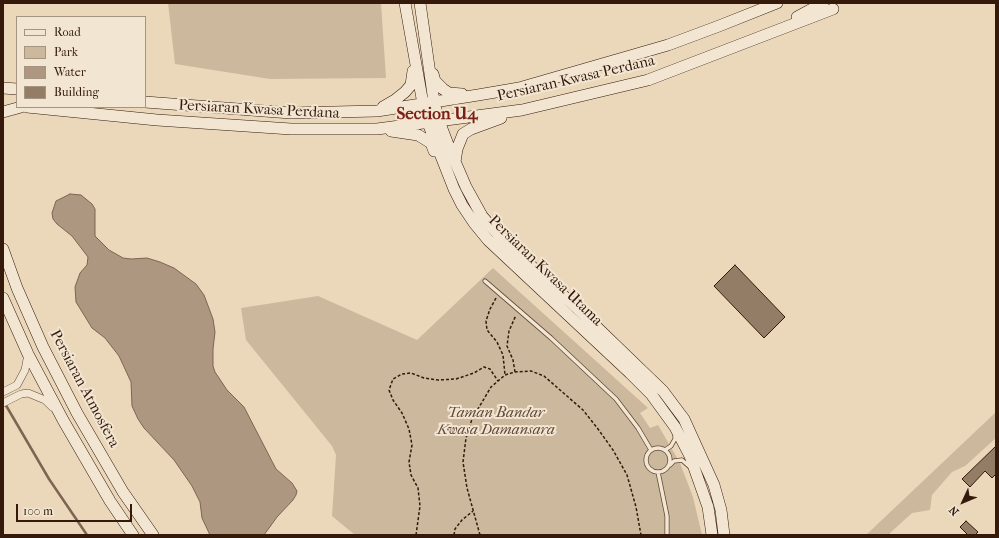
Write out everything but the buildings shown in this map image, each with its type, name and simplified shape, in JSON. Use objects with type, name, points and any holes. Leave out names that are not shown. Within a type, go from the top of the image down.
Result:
[{"type":"main road","name":"Persiaran Kwasa Utama","points":[[404,3],[423,104],[434,122],[482,216],[501,238],[639,366],[663,391],[684,419],[714,485],[721,510],[724,535]]},
{"type":"main road","name":"Persiaran Kwasa Utama","points":[[420,3],[434,102],[434,122],[454,189],[474,223],[488,240],[651,394],[675,427],[690,456],[708,507],[712,535]]},
{"type":"main road","name":"Persiaran Kwasa Perdana","points":[[146,102],[291,113],[377,110],[423,104],[519,88],[668,44],[777,3]]},
{"type":"main road","points":[[774,32],[800,15],[823,3]]},
{"type":"main road","name":"Persiaran Kwasa Perdana","points":[[37,108],[157,120],[291,129],[377,129],[434,122],[522,110],[648,80],[833,9]]},
{"type":"main road","points":[[428,56],[435,81],[443,89],[449,93],[478,95]]},
{"type":"main road","points":[[377,110],[395,100],[411,85],[413,78],[413,57]]},
{"type":"main road","points":[[3,88],[16,89]]},
{"type":"main road","points":[[3,105],[16,106]]},
{"type":"main road","points":[[3,112],[17,108]]},
{"type":"main road","points":[[455,162],[457,149],[463,134],[471,128],[522,110]]},
{"type":"main road","points":[[377,129],[418,135],[425,138],[431,144],[454,189]]},
{"type":"main road","name":"Persiaran Atmosfera","points":[[3,249],[17,288],[43,347],[77,413],[123,492],[153,535]]},
{"type":"main road","name":"Persiaran Atmosfera","points":[[3,298],[28,354],[63,420],[110,501],[133,535]]},
{"type":"street","points":[[3,392],[17,385],[25,370],[28,354]]},
{"type":"street","points":[[3,403],[21,394],[28,393],[45,400],[63,420]]},
{"type":"lane","points":[[485,281],[551,338],[616,399],[638,428],[651,450]]},
{"type":"lane","points":[[665,450],[671,446],[675,439],[675,427]]},
{"type":"lane","points":[[669,466],[670,458],[669,454],[665,450],[659,448],[651,450],[647,456],[647,464],[651,470],[658,472],[662,472],[669,466],[674,461],[682,460],[688,464],[700,483]]},
{"type":"lane","points":[[658,472],[667,516],[667,535]]},
{"type":"path","points":[[499,293],[490,309],[486,321],[487,330],[497,342],[503,355],[505,375]]},
{"type":"path","points":[[514,372],[513,360],[507,346],[510,331],[518,310]]},
{"type":"path","points":[[416,535],[420,506],[418,488],[411,475],[409,462],[412,445],[409,429],[389,390],[393,379],[402,374],[411,373],[424,378],[438,380],[456,378],[474,373],[484,367],[490,369],[498,381]]},
{"type":"path","points":[[480,535],[467,488],[463,462],[466,438],[472,419],[491,387],[505,375],[514,372],[530,371],[544,376],[583,410],[613,450],[627,476],[636,507],[641,535]]},
{"type":"path","points":[[454,535],[455,529],[462,520],[473,511]]},
{"type":"green space","points":[[168,3],[381,3],[386,78],[270,79],[175,64]]},
{"type":"green space","name":"Taman Bandar Kwasa Damansara","points":[[493,268],[648,408],[640,413],[650,428],[658,425],[680,463],[693,497],[702,535],[355,535],[332,516],[336,455],[332,446],[246,340],[241,308],[318,296],[417,340]]},
{"type":"green space","points":[[996,412],[996,438],[965,466],[952,472],[932,495],[930,510],[912,513],[890,533],[890,535],[866,535]]},
{"type":"water","points":[[70,194],[81,195],[92,204],[95,209],[95,236],[109,250],[123,258],[147,258],[174,268],[196,284],[204,295],[213,319],[215,332],[213,366],[215,372],[227,390],[244,407],[276,469],[292,483],[297,491],[293,500],[277,517],[264,535],[210,535],[202,518],[200,502],[192,486],[174,460],[144,428],[138,419],[132,406],[131,382],[119,356],[105,338],[92,328],[76,302],[75,287],[80,273],[87,265],[88,257],[72,236],[57,224],[53,219],[52,213],[56,201]]},
{"type":"waterway","points":[[4,402],[49,479],[87,535]]},
{"type":"district","name":"Section U4","points":[[437,115]]}]
